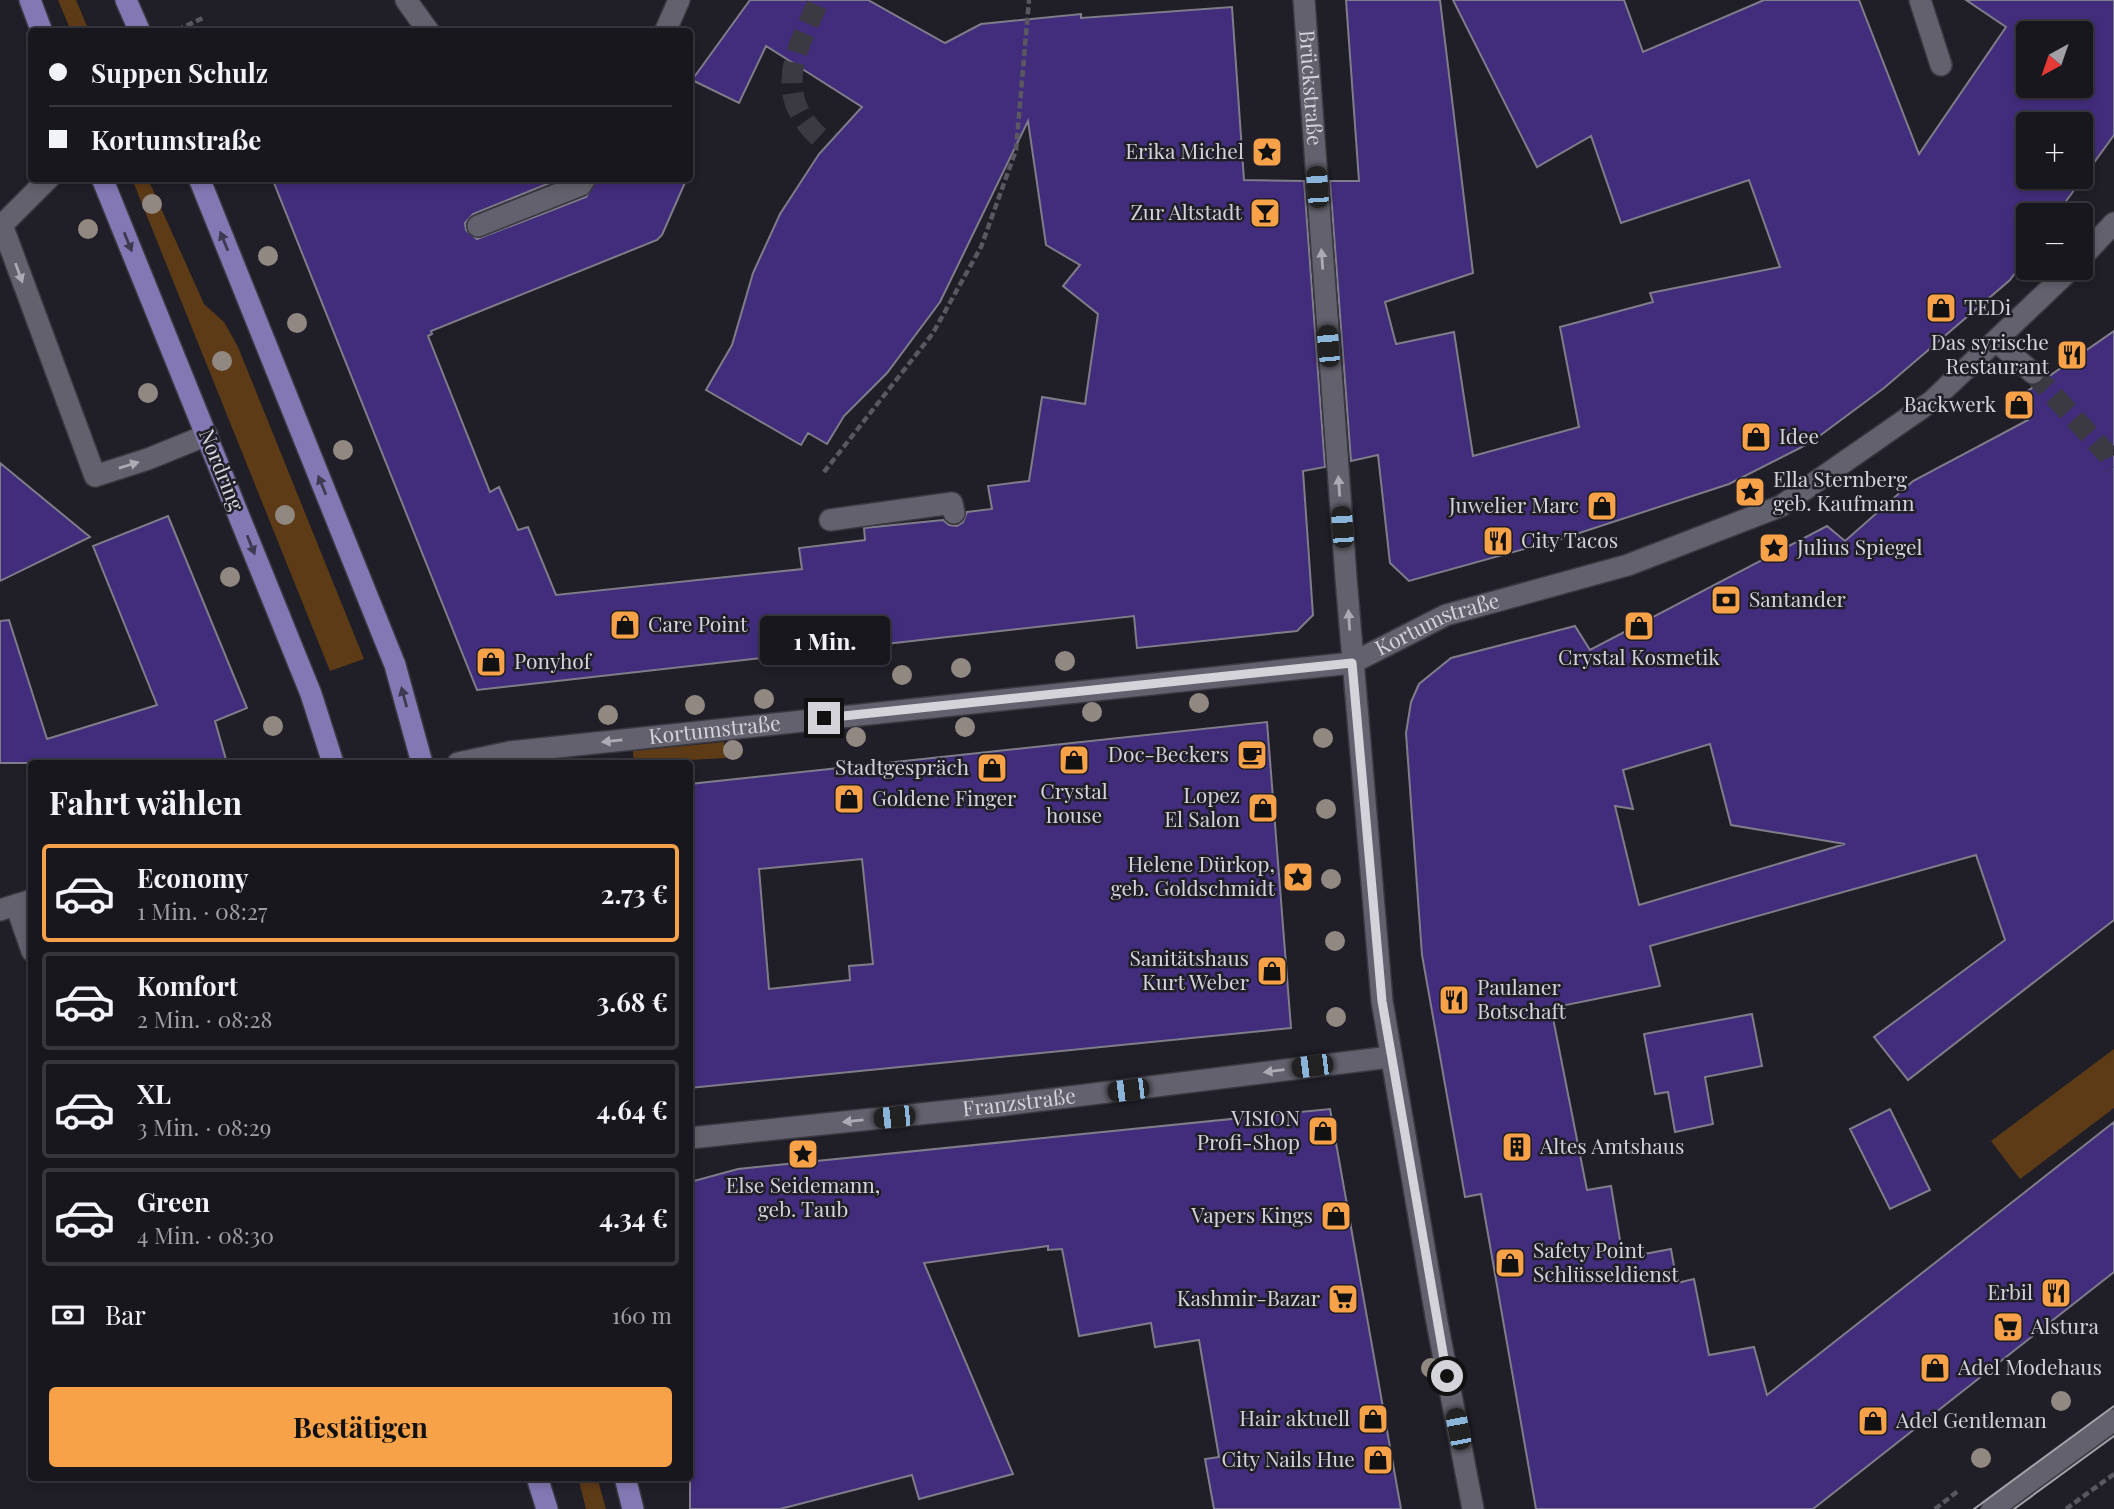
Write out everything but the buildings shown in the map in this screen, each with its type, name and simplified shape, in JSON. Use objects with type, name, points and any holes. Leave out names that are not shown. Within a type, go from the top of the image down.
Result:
[{"type":"main road","points":[[30,0],[40,28]]},
{"type":"main road","points":[[126,0],[138,28]]},
{"type":"main road","name":"Nordring","points":[[104,182],[311,694],[332,760]]},
{"type":"main road","points":[[202,182],[395,665],[421,760]]},
{"type":"main road","points":[[538,1481],[547,1509]]},
{"type":"main road","points":[[626,1481],[633,1509]]},
{"type":"street","points":[[407,0],[426,28]]},
{"type":"street","points":[[667,28],[679,0]]},
{"type":"street","name":"Brückstraße","points":[[1304,0],[1352,663],[1382,1001],[1473,1509]]},
{"type":"street","points":[[1920,0],[1941,65]]},
{"type":"street","points":[[45,182],[2,225],[95,475],[148,459],[207,435]]},
{"type":"street","points":[[478,226],[581,185],[583,182]]},
{"type":"street","points":[[2093,245],[2114,223]]},
{"type":"street","name":"Kortumstraße","points":[[472,760],[510,752],[1352,663],[1446,615],[1628,565],[1781,506],[1932,401],[2060,280]]},
{"type":"street","points":[[1997,342],[2033,373]]},
{"type":"street","points":[[830,520],[952,503],[954,513]]},
{"type":"street","points":[[16,905],[28,940]]},
{"type":"street","name":"Franzstraße","points":[[693,1138],[996,1106],[1390,1057]]},
{"type":"street","points":[[1992,1509],[2114,1420]]},
{"type":"path","points":[[824,472],[876,401],[933,333],[981,247],[1016,149],[1029,0]]},
{"type":"path","points":[[183,28],[205,18]]},
{"type":"path","points":[[2066,1509],[2114,1474]]},
{"type":"shaded area","points":[[58,0],[76,0],[88,28],[70,28]]},
{"type":"shaded area","points":[[133,182],[149,182],[204,304],[224,322],[238,347],[364,659],[330,671]]},
{"type":"shaded area","points":[[724,742],[726,758],[634,760],[633,751]]},
{"type":"shaded area","points":[[2114,1049],[2114,1108],[2020,1179],[1991,1141]]},
{"type":"shaded area","points":[[579,1481],[598,1481],[606,1509],[586,1509]]},
{"type":"tunnel","points":[[819,0],[797,53],[792,87],[804,120],[819,137]]},
{"type":"tunnel","points":[[2033,373],[2108,455],[2114,467]]},
{"type":"tram line","points":[[1974,1509],[2114,1406]]},
{"type":"tram line","points":[[2014,1509],[2114,1436]]},
{"type":"place","name":"Erika Michel","points":[[1267,152]]},
{"type":"place","name":"Zur Altstadt","points":[[1265,213]]},
{"type":"place","name":"TEDi","points":[[1941,308]]},
{"type":"place","name":"Das syrische Restaurant","points":[[2072,355]]},
{"type":"place","name":"Backwerk","points":[[2019,405]]},
{"type":"place","name":"Idee","points":[[1756,437]]},
{"type":"place","name":"Ella Sternberg geb. Kaufmann","points":[[1750,492]]},
{"type":"place","name":"Juwelier Marc","points":[[1602,506]]},
{"type":"place","name":"City Tacos","points":[[1498,541]]},
{"type":"place","name":"Julius Spiegel","points":[[1774,548]]},
{"type":"place","name":"Santander","points":[[1726,600]]},
{"type":"place","name":"Care Point","points":[[625,625]]},
{"type":"place","name":"Crystal Kosmetik","points":[[1639,626]]},
{"type":"place","name":"Ponyhof","points":[[491,662]]},
{"type":"place","name":"Doc-Beckers","points":[[1252,755]]},
{"type":"place","name":"Crystal house","points":[[1074,760]]},
{"type":"place","name":"Stadtgespräch","points":[[992,768]]},
{"type":"place","name":"Goldene Finger","points":[[849,799]]},
{"type":"place","name":"Lopez El Salon","points":[[1263,808]]},
{"type":"place","name":"Helene Dürkop, geb. Goldschmidt","points":[[1298,877]]},
{"type":"place","name":"Sanitätshaus Kurt Weber","points":[[1272,971]]},
{"type":"place","name":"Paulaner Botschaft","points":[[1454,1000]]},
{"type":"place","name":"VISION Profi-Shop","points":[[1323,1131]]},
{"type":"place","name":"Altes Amtshaus","points":[[1517,1147]]},
{"type":"place","name":"Else Seidemann, geb. Taub","points":[[803,1154]]},
{"type":"place","name":"Vapers Kings","points":[[1336,1216]]},
{"type":"place","name":"Safety Point Schlüsseldienst","points":[[1510,1263]]},
{"type":"place","name":"Erbil","points":[[2056,1293]]},
{"type":"place","name":"Kashmir-Bazar","points":[[1343,1299]]},
{"type":"place","name":"Alstura","points":[[2008,1327]]},
{"type":"place","name":"Adel Modehaus","points":[[1935,1368]]},
{"type":"place","name":"Hair aktuell","points":[[1373,1419]]},
{"type":"place","name":"Adel Gentleman","points":[[1873,1421]]},
{"type":"place","name":"City Nails Hue","points":[[1378,1460]]},
{"type":"route","points":[[824,718],[1352,663],[1382,1001],[1447,1376]]}]
